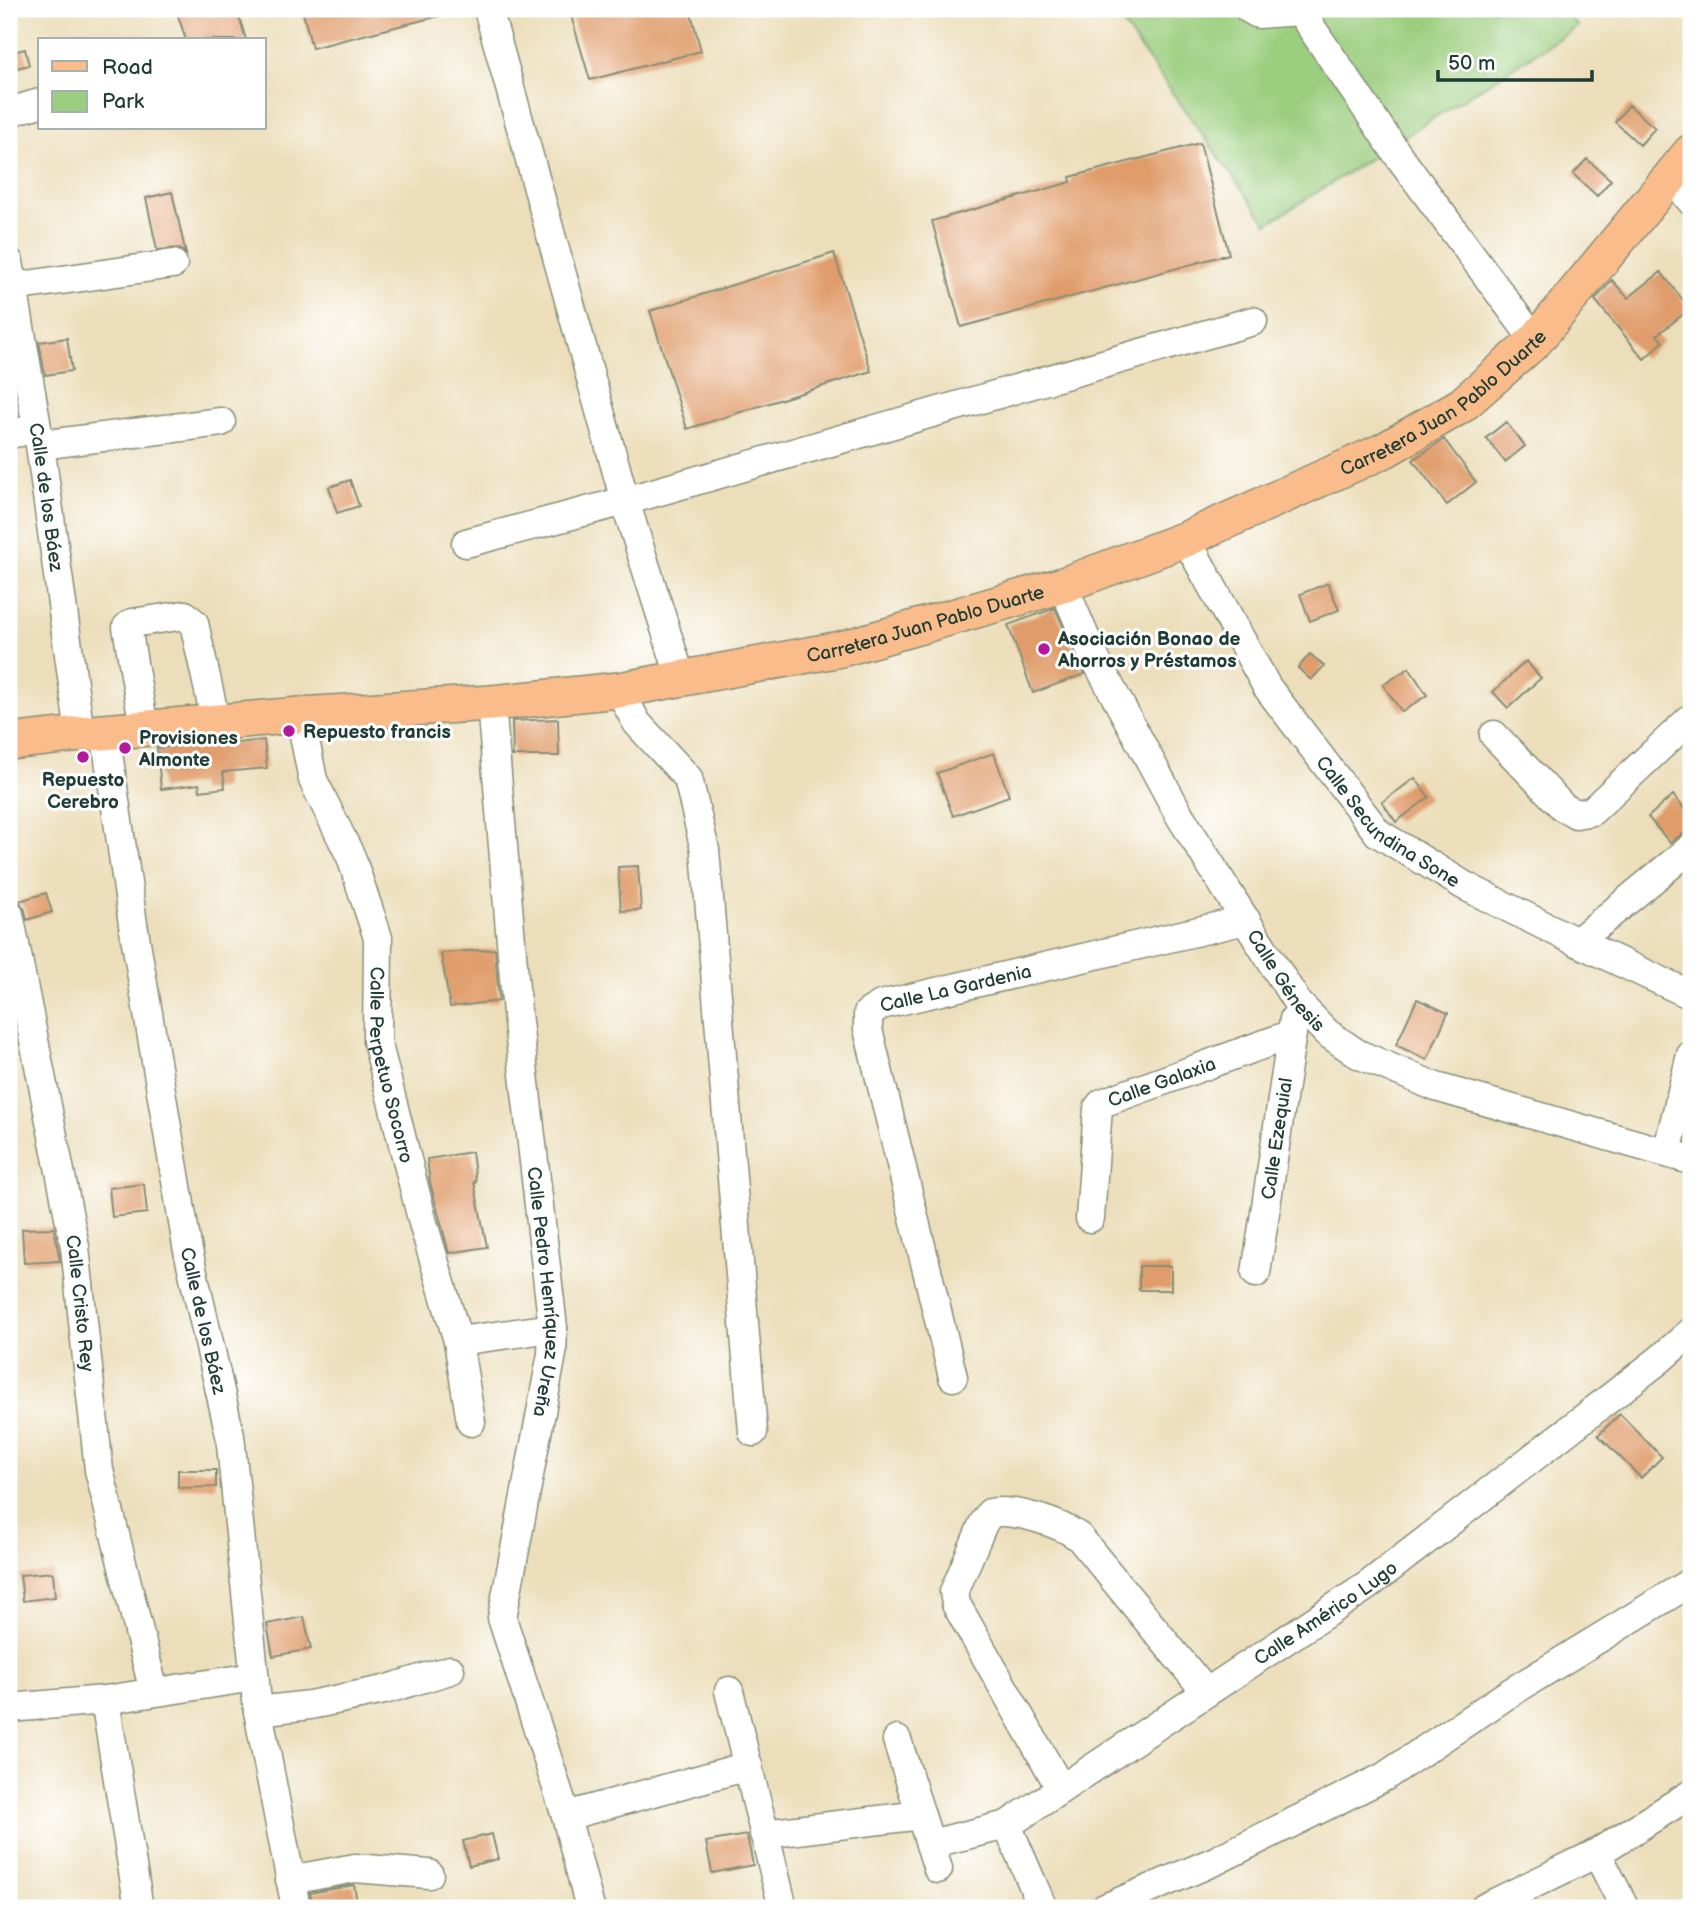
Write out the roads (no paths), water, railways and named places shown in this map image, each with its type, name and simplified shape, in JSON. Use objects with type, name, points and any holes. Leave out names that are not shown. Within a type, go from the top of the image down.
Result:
[{"type":"main road","name":"Carretera Juan Pablo Duarte","points":[[9,742],[300,715],[491,703],[619,690],[841,649],[1063,585],[1186,539],[1385,450],[1462,405],[1535,341],[1684,176]]},
{"type":"street","points":[[488,9],[625,501],[681,679]]},
{"type":"street","points":[[1249,9],[1258,14],[1301,10],[1398,155],[1535,341]]},
{"type":"street","points":[[9,112],[38,104]]},
{"type":"street","points":[[11,275],[173,264]]},
{"type":"street","name":"Calle de los Báez","points":[[11,275],[92,733],[133,924],[187,1246],[230,1435],[258,1711],[296,1908]]},
{"type":"street","points":[[466,543],[625,501],[1253,321]]},
{"type":"street","points":[[9,434],[39,437],[221,422]]},
{"type":"street","name":"Calle Secundina Sone","points":[[1186,539],[1266,687],[1378,833],[1465,886],[1691,995]]},
{"type":"street","name":"Calle Génesis","points":[[1063,585],[1091,651],[1174,804],[1297,1002],[1327,1033],[1358,1054],[1436,1087],[1679,1156]]},
{"type":"street","points":[[144,729],[127,627],[132,623],[185,615],[194,623],[216,723]]},
{"type":"street","points":[[619,690],[637,723],[688,778],[705,850],[753,1432]]},
{"type":"street","name":"Calle Pedro Henríquez Ureña","points":[[491,703],[517,1013],[553,1328],[552,1354],[502,1618],[566,1816],[590,1908]]},
{"type":"street","name":"Calle Perpetuo Socorro","points":[[300,715],[313,780],[351,857],[378,937],[377,1041],[423,1223],[458,1341],[471,1422]]},
{"type":"street","points":[[1494,735],[1563,807],[1576,814],[1592,811],[1691,718]]},
{"type":"street","points":[[1577,942],[1691,848]]},
{"type":"street","name":"Calle Cristo Rey","points":[[9,914],[75,1247],[99,1470],[154,1692]]},
{"type":"street","name":"Calle La Gardenia","points":[[953,1377],[868,1030],[868,1013],[881,1005],[1246,920]]},
{"type":"street","name":"Calle Ezequial","points":[[1256,1273],[1297,1002]]},
{"type":"street","name":"Calle Galaxia","points":[[1090,1218],[1098,1108],[1102,1102],[1292,1034]]},
{"type":"street","points":[[1679,1156],[1691,1055]]},
{"type":"street","points":[[458,1341],[553,1328]]},
{"type":"street","name":"Calle Américo Lugo","points":[[921,1815],[934,1857],[1007,1825],[1367,1586],[1659,1360],[1691,1332]]},
{"type":"street","points":[[1061,1789],[956,1604],[954,1592],[990,1513],[1004,1510],[1067,1528],[1079,1536],[1206,1692]]},
{"type":"street","points":[[1105,1908],[1215,1861],[1384,1777],[1508,1694],[1691,1582]]},
{"type":"street","points":[[258,1711],[384,1690],[450,1670]]},
{"type":"street","points":[[9,1708],[105,1700],[254,1677]]},
{"type":"street","points":[[729,1691],[783,1908]]},
{"type":"street","points":[[105,1700],[139,1908]]},
{"type":"street","points":[[764,1834],[921,1815],[897,1740]]},
{"type":"street","points":[[566,1816],[748,1766]]},
{"type":"street","points":[[1484,1908],[1597,1853],[1691,1794]]},
{"type":"street","points":[[1007,1825],[1043,1908]]},
{"type":"street","points":[[1597,1853],[1625,1908]]},
{"type":"street","points":[[290,1880],[355,1868],[429,1874]]},
{"type":"place","name":"Asociación Bonao de Ahorros y Préstamos","points":[[1044,649]]},
{"type":"place","name":"Repuesto francis","points":[[289,731]]},
{"type":"place","name":"Provisiones Almonte","points":[[125,748]]},
{"type":"place","name":"Repuesto Cerebro","points":[[83,757]]}]
